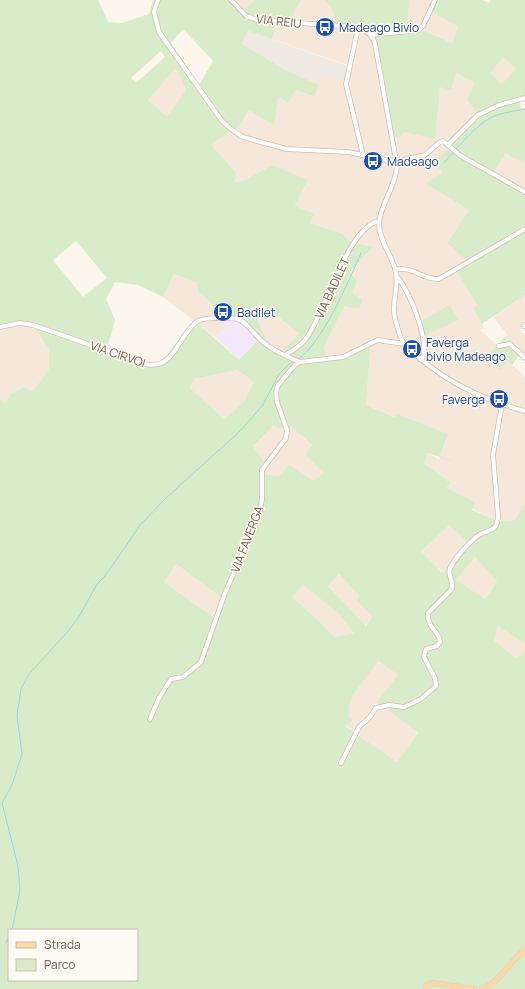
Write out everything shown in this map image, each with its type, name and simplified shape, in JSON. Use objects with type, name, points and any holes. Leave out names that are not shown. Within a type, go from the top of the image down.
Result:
[{"type":"main road","points":[[482,989],[490,985],[512,961],[525,950]]},
{"type":"main road","points":[[425,989],[427,985],[432,983],[474,989]]},
{"type":"street","points":[[158,0],[154,17],[160,32],[222,121],[244,137],[286,149],[348,152],[396,162],[422,156],[441,142],[444,142],[456,153],[525,192]]},
{"type":"street","name":"VIA REIU","points":[[231,0],[246,16],[257,20],[358,28],[371,35]]},
{"type":"street","points":[[421,360],[424,354],[423,334],[405,290],[397,277],[380,232],[379,221],[395,179],[396,162],[375,44],[371,35],[419,30],[423,26],[435,0]]},
{"type":"street","points":[[358,28],[346,84],[363,155]]},
{"type":"street","points":[[448,145],[478,115],[499,105],[525,98]]},
{"type":"street","name":"VIA BADILET","points":[[285,355],[304,341],[318,320],[340,268],[356,239],[372,224],[379,221]]},
{"type":"street","points":[[395,270],[401,268],[411,269],[427,278],[439,279],[525,229]]},
{"type":"street","points":[[397,277],[394,313],[404,344],[408,350],[468,391],[523,410],[525,405]]},
{"type":"street","name":"VIA CIRVOI","points":[[0,327],[20,323],[33,324],[145,364],[156,365],[165,362],[197,322],[206,319],[235,319],[242,321],[266,345],[300,362]]},
{"type":"street","points":[[300,362],[343,357],[378,340],[404,344]]},
{"type":"street","points":[[499,346],[510,344],[525,358]]},
{"type":"street","name":"VIA FAVERGA","points":[[150,720],[159,698],[171,679],[183,677],[201,662],[216,619],[259,516],[262,500],[262,470],[278,451],[287,434],[286,426],[277,402],[277,388],[288,372],[300,362]]},
{"type":"street","points":[[341,763],[359,727],[370,717],[376,708],[386,705],[404,707],[421,699],[436,686],[435,678],[424,657],[426,649],[437,646],[440,642],[438,636],[429,624],[428,613],[452,589],[449,573],[452,564],[476,537],[492,530],[497,524],[498,515],[492,455],[502,404]]},
{"type":"shaded area","points":[[234,0],[254,0],[243,10]]},
{"type":"shaded area","points":[[302,0],[324,0],[331,5],[334,13],[357,29],[368,33],[372,40],[390,135],[404,132],[440,87],[456,73],[475,83],[479,115],[450,147],[433,162],[469,210],[447,243],[468,262],[456,270],[477,305],[473,308],[484,327],[480,330],[497,345],[486,357],[508,361],[525,377],[525,504],[514,520],[499,521],[472,509],[474,502],[447,488],[450,482],[423,464],[428,453],[439,459],[448,434],[395,417],[366,405],[371,341],[342,357],[327,359],[324,347],[352,293],[350,273],[373,247],[351,242],[341,233],[310,223],[295,206],[308,181],[272,165],[243,181],[233,182],[210,145],[232,129],[236,130],[249,110],[278,97],[288,103],[296,90],[322,76],[345,80],[348,65],[272,39],[276,23],[291,24],[295,10]]},
{"type":"shaded area","points":[[409,0],[434,0],[429,11],[459,26],[454,43],[408,24]]},
{"type":"shaded area","points":[[248,31],[348,66],[345,80],[322,76],[319,85],[286,70],[242,44]]},
{"type":"shaded area","points":[[503,57],[516,69],[502,85],[489,73]]},
{"type":"shaded area","points":[[176,67],[186,90],[167,118],[148,100]]},
{"type":"shaded area","points":[[506,152],[525,164],[525,194],[494,171]]},
{"type":"shaded area","points":[[174,274],[196,283],[199,292],[224,315],[221,320],[227,326],[215,337],[163,297]]},
{"type":"shaded area","points":[[525,295],[525,326],[519,330],[525,335],[525,357],[505,337],[508,335],[493,317]]},
{"type":"shaded area","points":[[260,303],[301,335],[280,352],[269,346],[253,309]]},
{"type":"shaded area","points":[[224,315],[241,317],[260,338],[239,360],[215,337],[227,326],[221,320]]},
{"type":"shaded area","points":[[14,322],[34,327],[49,349],[49,369],[33,391],[25,387],[5,405],[0,399],[0,325]]},
{"type":"shaded area","points":[[237,370],[254,382],[244,402],[224,419],[190,388],[194,379]]},
{"type":"shaded area","points":[[291,425],[312,446],[305,455],[324,473],[314,481],[265,474],[260,468],[253,448],[273,426],[284,429]]},
{"type":"shaded area","points":[[449,524],[470,543],[444,573],[421,553]]},
{"type":"shaded area","points":[[475,557],[497,581],[484,600],[456,580]]},
{"type":"shaded area","points":[[176,564],[222,598],[216,619],[164,582]]},
{"type":"shaded area","points":[[339,574],[359,595],[356,600],[372,616],[365,626],[328,586]]},
{"type":"shaded area","points":[[303,585],[339,614],[354,633],[334,637],[319,621],[292,597]]},
{"type":"shaded area","points":[[498,626],[525,644],[525,650],[518,659],[494,640]]},
{"type":"shaded area","points":[[377,661],[398,675],[381,704],[418,731],[397,763],[345,725],[353,720],[349,716],[351,698]]},
{"type":"green space","points":[[0,0],[98,0],[108,22],[122,23],[149,14],[153,0],[234,0],[243,10],[254,0],[302,0],[295,10],[291,24],[276,23],[272,39],[248,31],[242,44],[286,70],[319,85],[314,96],[296,90],[288,103],[278,97],[274,125],[249,110],[236,130],[232,129],[211,145],[236,173],[234,182],[243,181],[272,165],[308,180],[295,206],[314,214],[310,223],[341,233],[351,242],[373,247],[350,272],[357,281],[352,293],[363,300],[359,309],[345,306],[324,347],[327,359],[342,357],[371,340],[366,405],[394,417],[397,414],[448,434],[440,456],[462,465],[428,453],[424,464],[450,482],[447,488],[475,502],[472,510],[499,521],[514,520],[525,504],[525,644],[498,626],[494,640],[517,659],[525,650],[525,989],[0,989],[0,399],[5,404],[11,394],[25,387],[33,391],[49,369],[49,349],[34,327],[14,322],[0,325]],"holes":[[[183,29],[213,61],[199,85],[171,43]],[[161,51],[165,57],[136,83],[131,78]],[[176,68],[186,90],[167,117],[148,100]],[[76,241],[107,278],[83,297],[53,260]],[[174,274],[196,283],[199,292],[224,315],[241,317],[260,338],[239,360],[194,320],[157,367],[144,366],[106,352],[115,320],[106,299],[115,282],[138,285],[163,297]],[[260,303],[300,334],[280,352],[269,346],[253,309]],[[237,370],[254,382],[244,402],[224,419],[190,388],[194,379]],[[273,426],[284,429],[291,426],[312,445],[305,455],[324,473],[313,481],[289,465],[279,476],[265,474],[260,468],[264,461],[253,447]],[[449,525],[469,543],[443,573],[421,552]],[[475,557],[497,581],[485,599],[456,580]],[[176,564],[222,598],[216,619],[164,582]],[[339,574],[359,595],[356,600],[372,616],[366,626],[328,586]],[[303,585],[339,614],[354,633],[334,637],[319,621],[292,597]],[[378,661],[398,675],[377,702],[418,732],[397,762],[345,726],[353,720],[349,716],[351,698]]]},
{"type":"green space","points":[[324,0],[409,0],[408,24],[453,43],[458,26],[429,11],[434,0],[482,0],[489,3],[491,0],[525,0],[525,100],[520,101],[521,109],[525,108],[525,164],[506,153],[494,171],[525,194],[525,295],[482,324],[473,308],[477,305],[456,270],[468,262],[447,243],[469,210],[426,184],[442,173],[433,162],[450,147],[479,116],[467,99],[475,83],[456,73],[451,90],[440,87],[435,139],[404,132],[400,138],[389,135],[372,40],[360,30],[335,26],[333,12]],"holes":[[[503,57],[516,69],[502,84],[490,73]]]},
{"type":"green space","points":[[450,305],[458,320],[424,336],[417,323]]},
{"type":"green space","points":[[505,337],[521,353],[512,365],[508,361],[499,370],[486,357]]},
{"type":"waterway","points":[[455,150],[485,121],[500,114],[525,109]]},
{"type":"waterway","points":[[444,163],[453,152]]},
{"type":"waterway","points":[[297,360],[307,352],[334,311],[361,253]]},
{"type":"waterway","points":[[12,929],[20,891],[18,866],[2,803],[12,785],[22,754],[17,715],[21,689],[29,674],[69,630],[80,615],[97,584],[105,576],[141,524],[165,499],[239,432],[263,405],[279,374],[294,361]]},
{"type":"waterway","points":[[6,943],[8,939]]},
{"type":"place","name":"Madeago Bivio","points":[[325,27]]},
{"type":"place","name":"Madeago","points":[[373,161]]},
{"type":"place","name":"Badilet","points":[[223,312]]},
{"type":"place","name":"Faverga bivio Madeago","points":[[412,349]]},
{"type":"place","name":"Faverga","points":[[499,399]]}]
